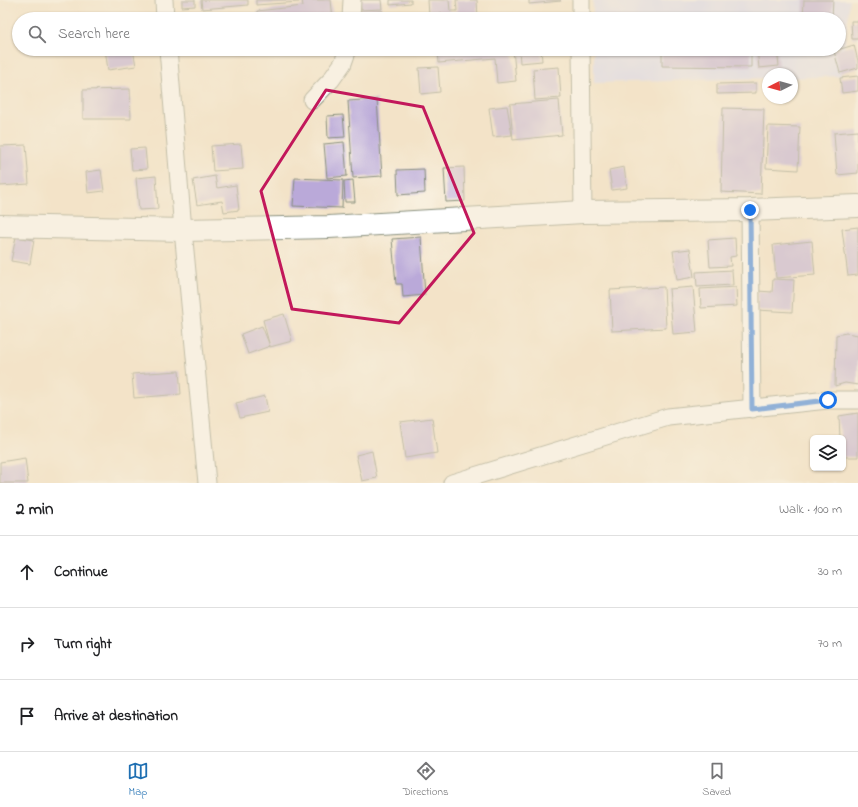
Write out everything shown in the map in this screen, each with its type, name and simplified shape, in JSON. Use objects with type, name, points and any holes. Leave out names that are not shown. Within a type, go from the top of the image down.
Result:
[{"type":"street","points":[[164,0],[165,12]]},
{"type":"street","points":[[351,12],[352,0]]},
{"type":"street","points":[[581,0],[581,12]]},
{"type":"street","points":[[169,56],[183,230],[207,483]]},
{"type":"street","points":[[312,100],[331,80],[343,63],[346,56]]},
{"type":"street","points":[[581,56],[583,212]]},
{"type":"street","points":[[0,226],[183,230],[329,227],[583,212],[750,210],[858,206]]},
{"type":"street","points":[[750,210],[752,409]]},
{"type":"street","points":[[452,483],[668,417],[828,400],[858,400]]},
{"type":"highlighted area","points":[[326,90],[423,107],[474,233],[399,323],[292,309],[261,191]]},
{"type":"shaded area","points":[[593,0],[850,0],[846,34],[846,12],[593,12]]},
{"type":"shaded area","points":[[594,56],[843,56],[841,76],[798,78],[798,68],[762,68],[762,78],[594,83]]},
{"type":"building","points":[[182,0],[195,0],[195,6],[182,7]]},
{"type":"building","points":[[201,0],[248,0],[248,5],[202,9]]},
{"type":"building","points":[[256,0],[299,0],[299,2],[256,5]]},
{"type":"building","points":[[302,0],[331,0],[332,12],[257,11],[303,6]]},
{"type":"building","points":[[360,0],[381,0],[382,9],[361,10]]},
{"type":"building","points":[[390,0],[411,0],[411,3],[390,5]]},
{"type":"building","points":[[428,0],[449,0],[450,11],[457,11],[456,0],[477,0],[478,12],[429,12]]},
{"type":"building","points":[[529,0],[560,0],[561,1],[529,4]]},
{"type":"building","points":[[804,0],[833,0],[832,12],[803,12]]},
{"type":"building","points":[[851,21],[858,21],[858,39],[852,39]]},
{"type":"building","points":[[854,45],[858,68],[840,73],[835,56],[846,56],[846,47]]},
{"type":"building","points":[[106,56],[134,56],[136,66],[108,70]]},
{"type":"building","points":[[438,56],[514,56],[516,81],[497,83],[495,58],[439,63]]},
{"type":"building","points":[[520,56],[542,56],[542,61],[520,63]]},
{"type":"building","points":[[662,56],[751,56],[751,67],[662,66]]},
{"type":"building","points":[[758,56],[778,56],[779,66],[759,68]]},
{"type":"building","points":[[438,67],[440,92],[421,94],[419,68]]},
{"type":"building","points":[[559,67],[561,98],[535,100],[533,69]]},
{"type":"building","points":[[858,76],[858,91],[842,93],[840,78]]},
{"type":"building","points":[[756,83],[756,93],[717,94],[717,84]]},
{"type":"building","points":[[130,89],[131,119],[83,119],[83,90]]},
{"type":"building","points":[[377,99],[382,176],[353,178],[348,101]]},
{"type":"building","points":[[559,100],[562,135],[513,140],[510,104]]},
{"type":"building","points":[[507,106],[512,135],[493,137],[489,108]]},
{"type":"building","points":[[723,108],[764,109],[761,194],[721,192]]},
{"type":"building","points":[[343,115],[345,137],[328,138],[327,116]]},
{"type":"building","points":[[768,126],[800,127],[798,170],[766,168]]},
{"type":"building","points":[[858,131],[858,173],[837,175],[834,133]]},
{"type":"building","points":[[344,142],[347,176],[327,178],[324,144]]},
{"type":"building","points":[[241,144],[243,169],[213,171],[211,146]]},
{"type":"building","points":[[26,145],[29,184],[0,186],[0,146]]},
{"type":"building","points":[[145,148],[147,169],[132,170],[130,149]]},
{"type":"building","points":[[464,167],[465,201],[446,202],[444,168]]},
{"type":"building","points":[[624,167],[627,188],[612,190],[609,170]]},
{"type":"building","points":[[424,169],[425,193],[398,195],[397,170]]},
{"type":"building","points":[[101,170],[104,191],[88,193],[86,172]]},
{"type":"building","points":[[156,176],[158,209],[139,210],[136,178]]},
{"type":"building","points":[[215,176],[217,188],[236,185],[239,210],[224,212],[222,201],[197,205],[193,180]]},
{"type":"building","points":[[295,178],[343,180],[342,208],[293,206]]},
{"type":"building","points":[[353,180],[355,202],[345,202],[344,181]]},
{"type":"building","points":[[858,227],[858,275],[848,276],[842,229]]},
{"type":"building","points":[[16,237],[34,240],[30,264],[11,261]]},
{"type":"building","points":[[421,237],[425,295],[403,297],[402,284],[396,284],[392,239]]},
{"type":"building","points":[[735,238],[736,256],[730,257],[731,266],[710,267],[708,240]]},
{"type":"building","points":[[812,241],[815,275],[776,278],[773,245]]},
{"type":"building","points":[[690,249],[694,277],[677,280],[673,251]]},
{"type":"building","points":[[732,270],[733,285],[697,287],[696,272]]},
{"type":"building","points":[[773,279],[794,280],[792,312],[757,310],[758,291],[772,292]]},
{"type":"building","points":[[664,287],[666,328],[612,331],[610,290]]},
{"type":"building","points":[[693,287],[697,332],[673,334],[669,289]]},
{"type":"building","points":[[736,287],[737,306],[701,308],[700,289]]},
{"type":"building","points":[[284,314],[292,341],[270,347],[263,320]]},
{"type":"building","points":[[262,326],[270,346],[248,354],[241,334]]},
{"type":"building","points":[[846,333],[858,335],[858,385],[845,383],[835,386],[836,335]]},
{"type":"building","points":[[179,371],[181,394],[134,398],[132,374]]},
{"type":"building","points":[[265,396],[268,412],[240,418],[236,403]]},
{"type":"building","points":[[858,413],[858,457],[846,457],[846,435],[840,435],[839,416]]},
{"type":"building","points":[[432,418],[437,453],[405,458],[400,422]]},
{"type":"building","points":[[372,451],[377,478],[362,481],[356,455]]},
{"type":"building","points":[[25,458],[28,483],[0,483],[0,462]]},
{"type":"route","points":[[750,210],[752,409],[828,400]]}]
